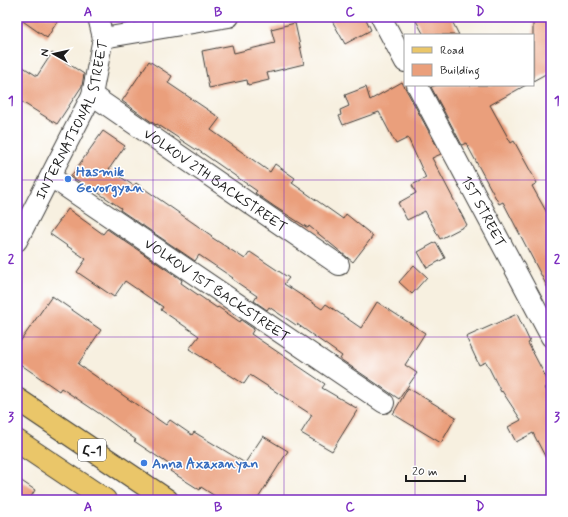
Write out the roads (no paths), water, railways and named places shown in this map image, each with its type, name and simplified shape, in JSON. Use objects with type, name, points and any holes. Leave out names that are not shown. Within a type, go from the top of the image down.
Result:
[{"type":"main road","name":"Հ-1","points":[[17,399],[167,500]]},
{"type":"main road","name":"Հ-1","points":[[17,441],[105,500]]},
{"type":"street","name":"INTERNATIONAL STREET","points":[[17,241],[92,95],[103,38],[98,17]]},
{"type":"street","points":[[103,38],[229,17]]},
{"type":"street","points":[[381,17],[404,60]]},
{"type":"street","name":"1ST STREET","points":[[419,86],[551,337]]},
{"type":"street","name":"VOLKOV 2TH BACKSTREET","points":[[92,95],[339,265]]},
{"type":"street","name":"VOLKOV 1ST BACKSTREET","points":[[51,177],[384,403]]},
{"type":"place","name":"Hasmik Gevorgyan","points":[[68,179]]},
{"type":"place","name":"Anna Axaxanyan","points":[[144,463]]}]
